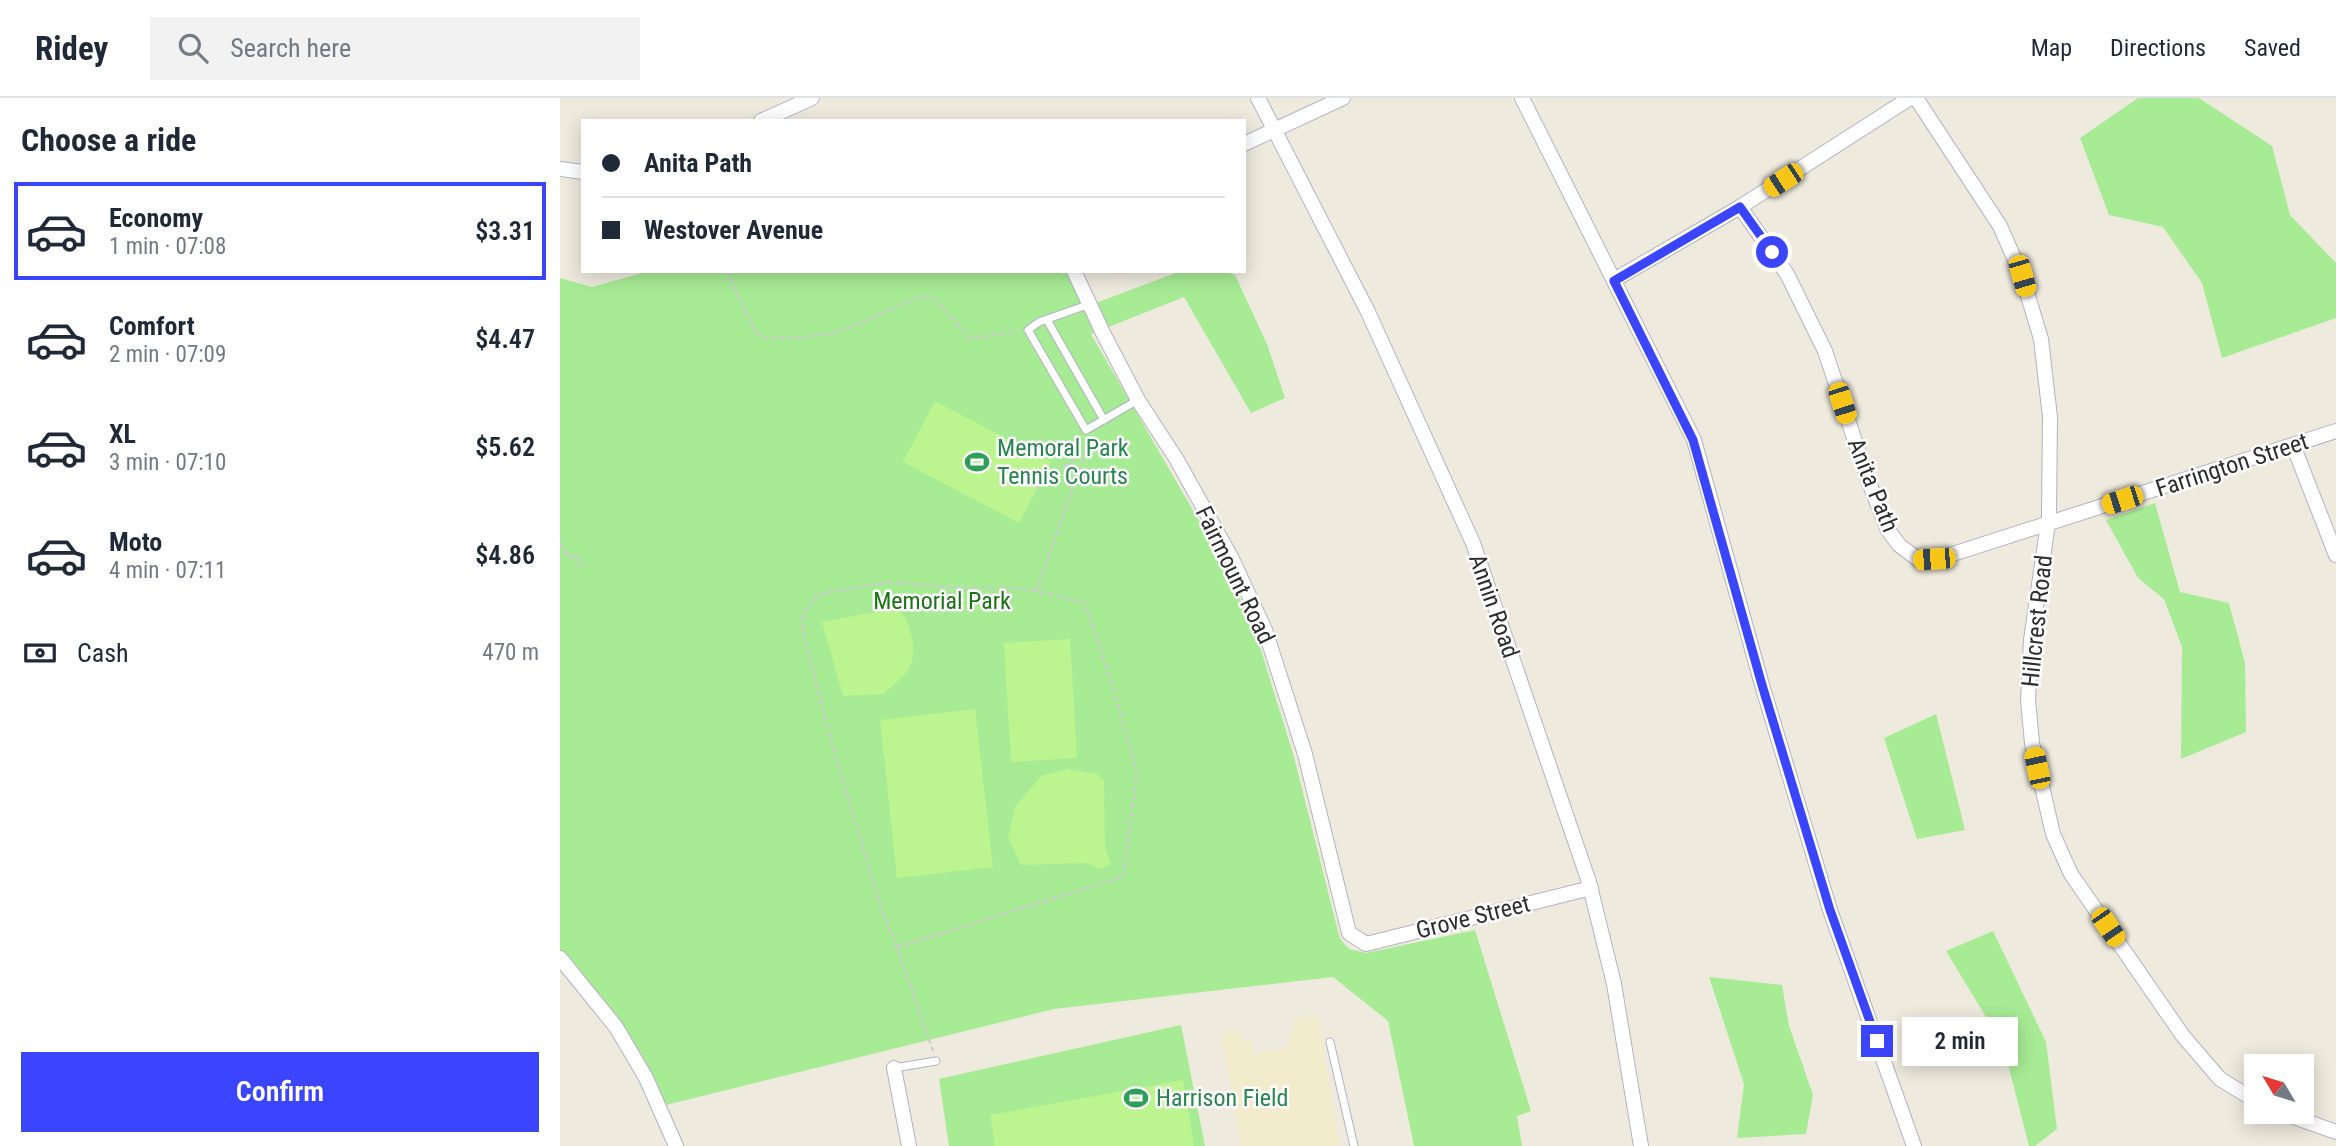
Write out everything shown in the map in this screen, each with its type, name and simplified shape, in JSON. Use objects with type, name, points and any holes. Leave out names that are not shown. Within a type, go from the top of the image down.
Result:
[{"type":"street","points":[[765,119],[812,98]]},
{"type":"street","name":"Annin Road","points":[[1258,98],[1368,312],[1473,543],[1591,888],[1614,984],[1641,1146]]},
{"type":"street","points":[[1246,143],[1343,98]]},
{"type":"street","points":[[1522,98],[1693,440],[1762,685],[1830,910],[1914,1146]]},
{"type":"street","points":[[1614,281],[1740,207],[1910,98]]},
{"type":"street","name":"Hillcrest Road","points":[[1916,98],[2000,226],[2022,276],[2041,339],[2050,417],[2048,524],[2031,640],[2028,700],[2032,743],[2053,834],[2071,874],[2183,1036],[2220,1079],[2244,1094]]},
{"type":"street","points":[[560,169],[581,172]]},
{"type":"street","name":"Anita Path","points":[[1740,207],[1787,274],[1825,351],[1868,480],[1888,530],[1899,545],[1919,561],[1934,559],[2048,524]]},
{"type":"street","name":"Fairmount Road","points":[[1075,273],[1102,333],[1138,400],[1177,460],[1232,559],[1265,630],[1305,754],[1349,933],[1356,939]]},
{"type":"street","name":"Farrington Street","points":[[2048,524],[2336,432]]},
{"type":"street","points":[[2293,445],[2336,555]]},
{"type":"street","name":"Grove Street","points":[[1356,939],[1366,944],[1591,888]]},
{"type":"street","points":[[560,958],[616,1027],[646,1078],[677,1146]]},
{"type":"street","points":[[894,1068],[909,1146]]},
{"type":"street","points":[[2314,1124],[2336,1132]]},
{"type":"lane","points":[[1091,304],[1039,322],[1028,330],[1086,430],[1138,400]]},
{"type":"lane","points":[[1047,320],[1104,420]]},
{"type":"lane","points":[[1330,1042],[1354,1146]]},
{"type":"lane","points":[[894,1068],[936,1061]]},
{"type":"path","points":[[728,273],[754,330],[764,338],[798,338],[836,333],[922,296],[936,300],[971,339],[1028,330]]},
{"type":"path","points":[[1036,591],[1087,449],[1086,430]]},
{"type":"path","points":[[1037,488],[1087,449]]},
{"type":"path","points":[[560,543],[569,558],[575,554],[582,567]]},
{"type":"path","points":[[897,947],[1123,877],[1138,773],[1085,603],[1011,588],[951,588],[891,582],[819,594],[807,607],[802,619],[803,633],[827,722],[882,910],[936,1061]]},
{"type":"shaded area","points":[[1318,1016],[1339,1146],[1241,1146],[1222,1034],[1241,1031],[1243,1042],[1250,1041],[1253,1054],[1290,1048],[1288,1033],[1295,1032],[1293,1020]]},
{"type":"green space","points":[[2138,98],[2199,98],[2272,146],[2290,215],[2336,263],[2336,318],[2222,358],[2202,283],[2163,227],[2109,215],[2080,138]]},
{"type":"green space","name":"Memorial Park","points":[[642,273],[1068,273],[1093,304],[1176,273],[1235,275],[1267,344],[1285,398],[1251,413],[1184,297],[1091,334],[1227,569],[1257,637],[1294,757],[1340,939],[1349,949],[1366,953],[1475,930],[1531,1111],[1517,1116],[1522,1146],[1414,1146],[1388,1021],[1333,977],[1054,1009],[666,1105],[560,962],[560,278],[592,287]]},
{"type":"green space","name":"Memoral Park Tennis Courts","points":[[935,401],[1051,462],[1019,523],[903,462]]},
{"type":"green space","points":[[2155,503],[2180,592],[2229,603],[2245,663],[2246,732],[2181,759],[2182,647],[2164,599],[2138,578],[2106,520]]},
{"type":"green space","points":[[897,608],[906,620],[912,637],[913,655],[908,670],[884,694],[843,696],[822,622]]},
{"type":"green space","points":[[1070,639],[1077,758],[1011,762],[1004,643]]},
{"type":"green space","points":[[975,709],[993,867],[897,878],[880,720]]},
{"type":"green space","points":[[1936,714],[1965,830],[1917,839],[1884,738]]},
{"type":"green space","points":[[1068,769],[1097,774],[1104,780],[1105,847],[1111,864],[1099,869],[1088,863],[1021,865],[1008,838],[1015,807],[1041,776]]},
{"type":"green space","points":[[1993,931],[2046,1042],[2057,1129],[2035,1146],[2029,1146],[2003,1045],[1946,951]]},
{"type":"green space","points":[[1709,977],[1782,985],[1789,1026],[1813,1095],[1806,1134],[1737,1138],[1744,1084]]},
{"type":"green space","name":"Harrison Field","points":[[1181,1025],[1205,1146],[949,1146],[939,1079]]},
{"type":"green space","name":"Harrison Field","points":[[1183,1080],[1194,1146],[995,1146],[990,1115]]},
{"type":"place","name":"Memoral Park Tennis Courts","points":[[977,462]]},
{"type":"place","name":"Harrison Field","points":[[1136,1098]]},
{"type":"route","points":[[1772,252],[1740,207],[1614,281],[1693,440],[1762,685],[1830,910],[1877,1041]]}]
